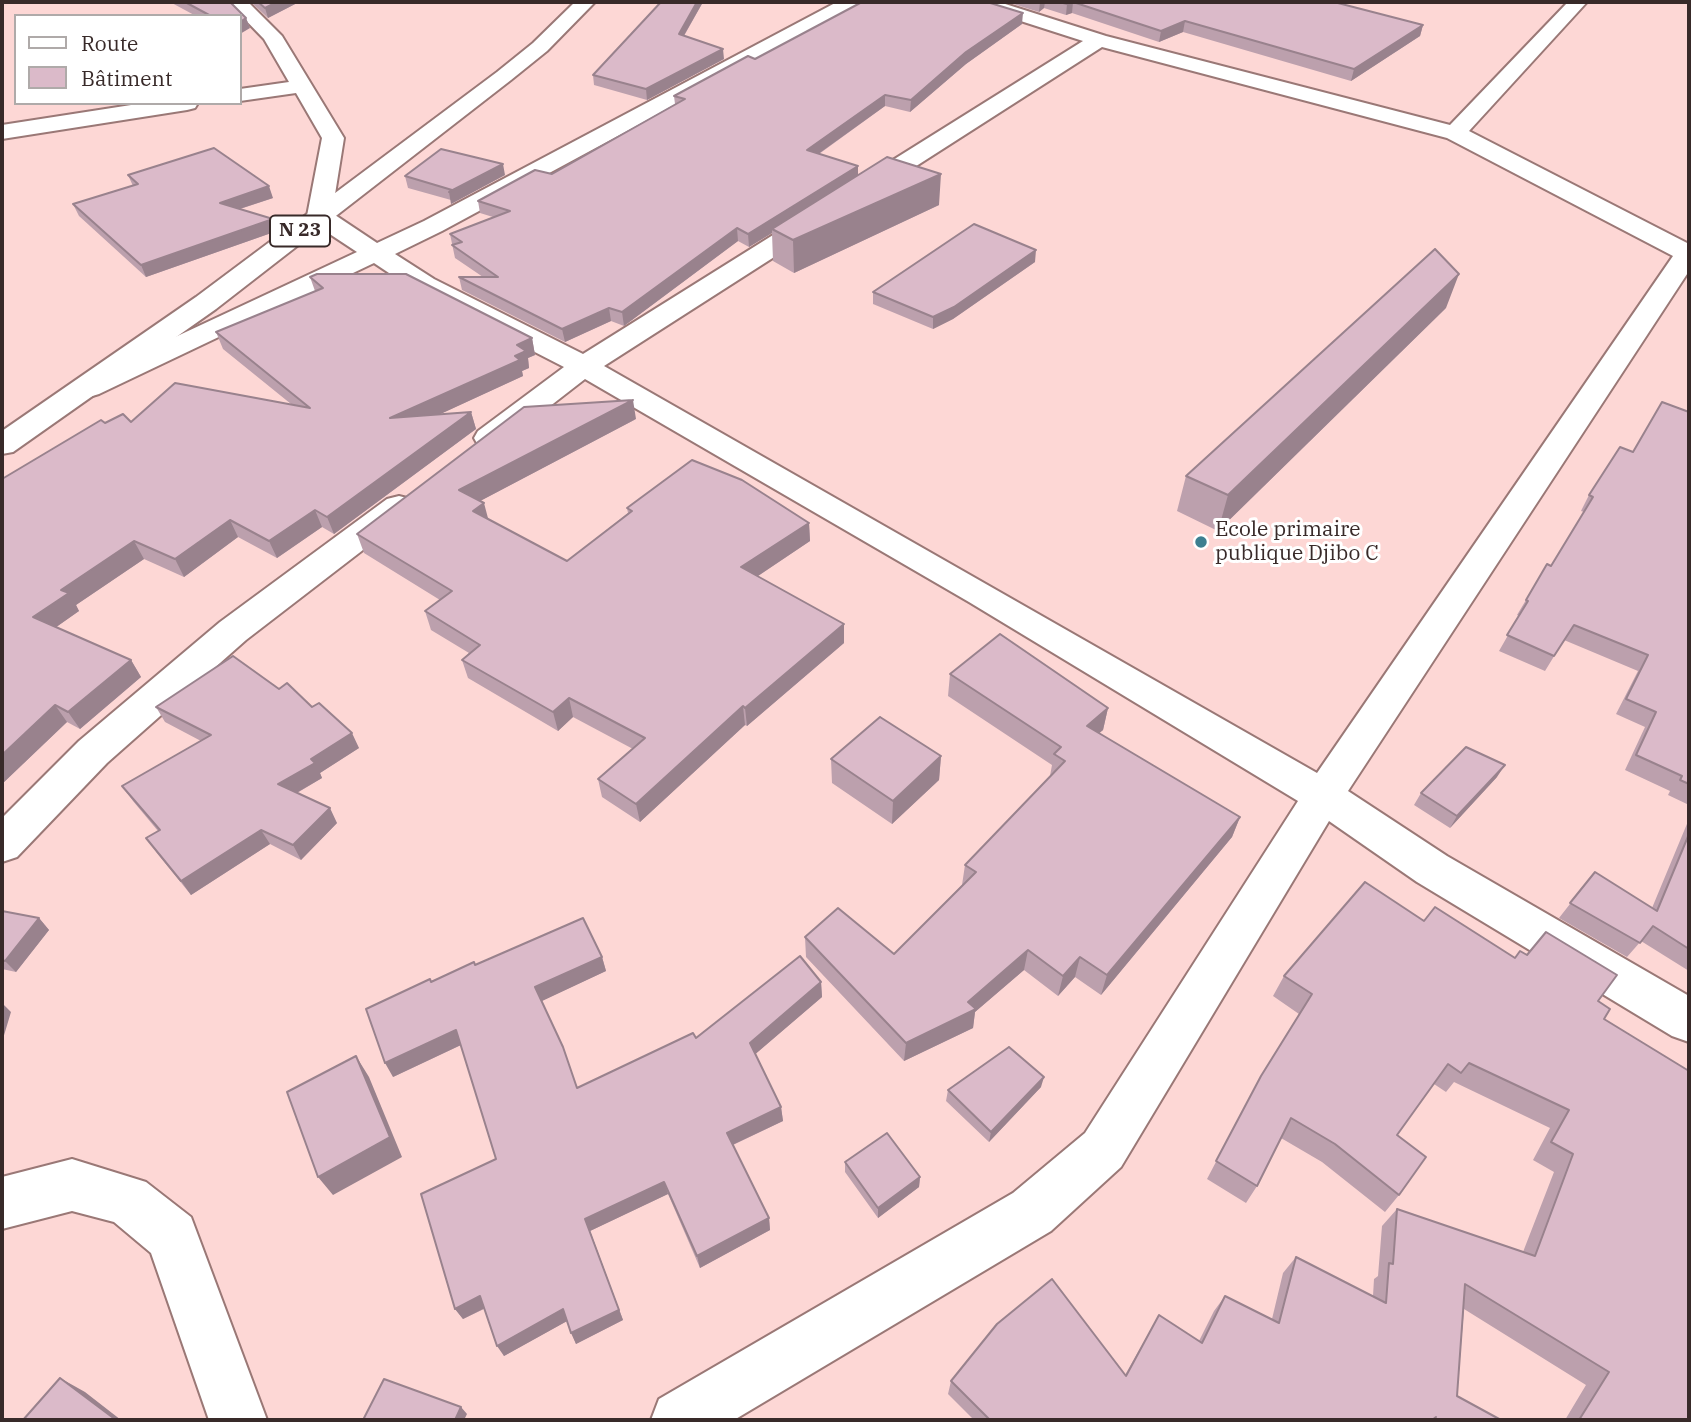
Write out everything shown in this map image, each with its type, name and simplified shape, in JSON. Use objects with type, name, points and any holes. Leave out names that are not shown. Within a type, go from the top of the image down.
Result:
[{"type":"street","points":[[237,2],[272,36],[333,138],[319,216],[425,285],[584,366],[993,601],[1323,796],[1432,869],[1689,1021]]},
{"type":"street","name":"N 23","points":[[2,445],[206,303],[522,62],[586,2]]},
{"type":"street","points":[[77,393],[445,220],[851,2]]},
{"type":"street","points":[[680,1420],[1031,1212],[1103,1150],[1323,796],[1689,254],[1455,133],[1099,40],[982,2]]},
{"type":"street","points":[[1455,133],[1578,2]]},
{"type":"street","points":[[464,457],[584,366],[1099,40]]},
{"type":"street","points":[[242,95],[302,86]]},
{"type":"street","points":[[2,132],[174,105]]},
{"type":"street","points":[[2,845],[93,752],[233,631],[420,490]]},
{"type":"street","points":[[2,1203],[72,1185],[128,1200],[172,1236],[238,1420]]},
{"type":"building","points":[[185,2],[230,2],[242,14],[207,14]]},
{"type":"building","points":[[258,2],[277,2],[265,8]]},
{"type":"building","points":[[661,2],[697,2],[679,34],[723,49],[646,89],[593,75]]},
{"type":"building","points":[[862,2],[987,2],[1023,13],[966,52],[911,100],[885,95],[807,150],[858,166],[748,234],[737,228],[622,312],[609,308],[562,329],[459,277],[498,277],[452,245],[462,242],[450,234],[510,211],[478,201],[535,170],[552,174],[685,99],[674,96],[748,56],[755,59]]},
{"type":"building","points":[[1073,2],[1334,2],[1423,25],[1354,69],[1185,21],[1161,31]]},
{"type":"building","points":[[214,148],[269,186],[220,203],[273,219],[141,265],[73,204],[138,184],[128,175]]},
{"type":"building","points":[[441,149],[503,164],[449,192],[452,190],[405,176]]},
{"type":"building","points":[[887,157],[941,174],[793,240],[772,229]]},
{"type":"building","points":[[974,224],[1036,250],[954,307],[933,317],[873,292]]},
{"type":"building","points":[[1435,249],[1459,274],[1228,495],[1186,476]]},
{"type":"building","points":[[317,274],[406,274],[532,338],[517,345],[526,351],[515,356],[520,360],[390,418],[471,412],[327,517],[315,510],[269,541],[230,520],[175,559],[134,541],[61,590],[69,593],[33,617],[131,660],[68,712],[55,705],[2,755],[2,479],[101,420],[105,423],[123,414],[131,422],[175,383],[310,408],[216,332],[323,288],[310,277]]},
{"type":"building","points":[[633,400],[459,490],[484,503],[473,511],[567,561],[632,511],[627,508],[692,460],[742,480],[809,523],[741,567],[844,624],[745,708],[743,706],[636,804],[598,779],[645,738],[569,698],[553,712],[462,660],[480,645],[425,611],[452,591],[357,534],[524,407]]},
{"type":"building","points":[[1662,402],[1689,412],[1689,784],[1680,780],[1682,776],[1636,755],[1656,712],[1626,699],[1648,655],[1574,625],[1554,656],[1507,635],[1547,564],[1551,566],[1593,497],[1589,495],[1620,447],[1633,452]]},
{"type":"building","points":[[1000,634],[1108,708],[1087,726],[1240,817],[1107,975],[1080,957],[1063,976],[1028,950],[968,1002],[976,1009],[906,1043],[805,937],[838,908],[894,954],[976,872],[965,865],[1065,761],[1054,754],[1061,747],[950,674]]},
{"type":"building","points":[[233,656],[279,689],[287,683],[312,707],[319,703],[352,733],[311,759],[315,763],[278,784],[330,808],[293,845],[261,830],[181,881],[146,838],[160,830],[122,786],[211,735],[156,707]]},
{"type":"building","points":[[880,717],[941,756],[893,801],[831,759]]},
{"type":"building","points":[[1466,747],[1505,765],[1457,816],[1421,793]]},
{"type":"building","points":[[1689,834],[1689,949],[1653,926],[1640,943],[1570,903],[1595,872],[1657,911]]},
{"type":"building","points":[[1365,882],[1424,921],[1435,907],[1515,958],[1520,951],[1527,955],[1546,932],[1617,975],[1598,1001],[1610,1009],[1604,1019],[1689,1071],[1689,1420],[1579,1420],[1609,1372],[1465,1284],[1457,1396],[1501,1420],[1434,1420],[1436,1417],[1432,1420],[990,1420],[951,1381],[997,1324],[1052,1279],[1126,1376],[1159,1315],[1202,1343],[1225,1296],[1279,1323],[1296,1257],[1386,1303],[1389,1263],[1393,1264],[1397,1209],[1535,1256],[1573,1154],[1551,1142],[1569,1110],[1469,1063],[1461,1073],[1448,1064],[1397,1135],[1426,1157],[1399,1195],[1335,1144],[1291,1118],[1257,1186],[1216,1161],[1261,1076],[1312,994],[1284,976]]},
{"type":"building","points":[[2,911],[39,918],[5,961],[2,960]]},
{"type":"building","points":[[583,918],[602,957],[535,987],[563,1047],[577,1088],[693,1033],[696,1038],[800,956],[821,982],[750,1043],[781,1107],[727,1133],[769,1218],[697,1256],[664,1182],[585,1219],[619,1310],[571,1333],[563,1309],[497,1346],[480,1296],[455,1309],[421,1194],[496,1159],[456,1030],[385,1063],[366,1009],[430,979],[431,982],[474,962],[475,965]]},
{"type":"building","points":[[1009,1047],[1044,1077],[991,1132],[948,1090]]},
{"type":"building","points":[[356,1056],[390,1137],[318,1177],[287,1092]]},
{"type":"building","points":[[887,1133],[920,1177],[878,1208],[845,1162]]},
{"type":"building","points":[[60,1378],[116,1420],[23,1420]]},
{"type":"building","points":[[384,1379],[461,1407],[455,1420],[363,1420]]},
{"type":"place","name":"Ecole primaire publique Djibo C","points":[[1201,542]]}]
